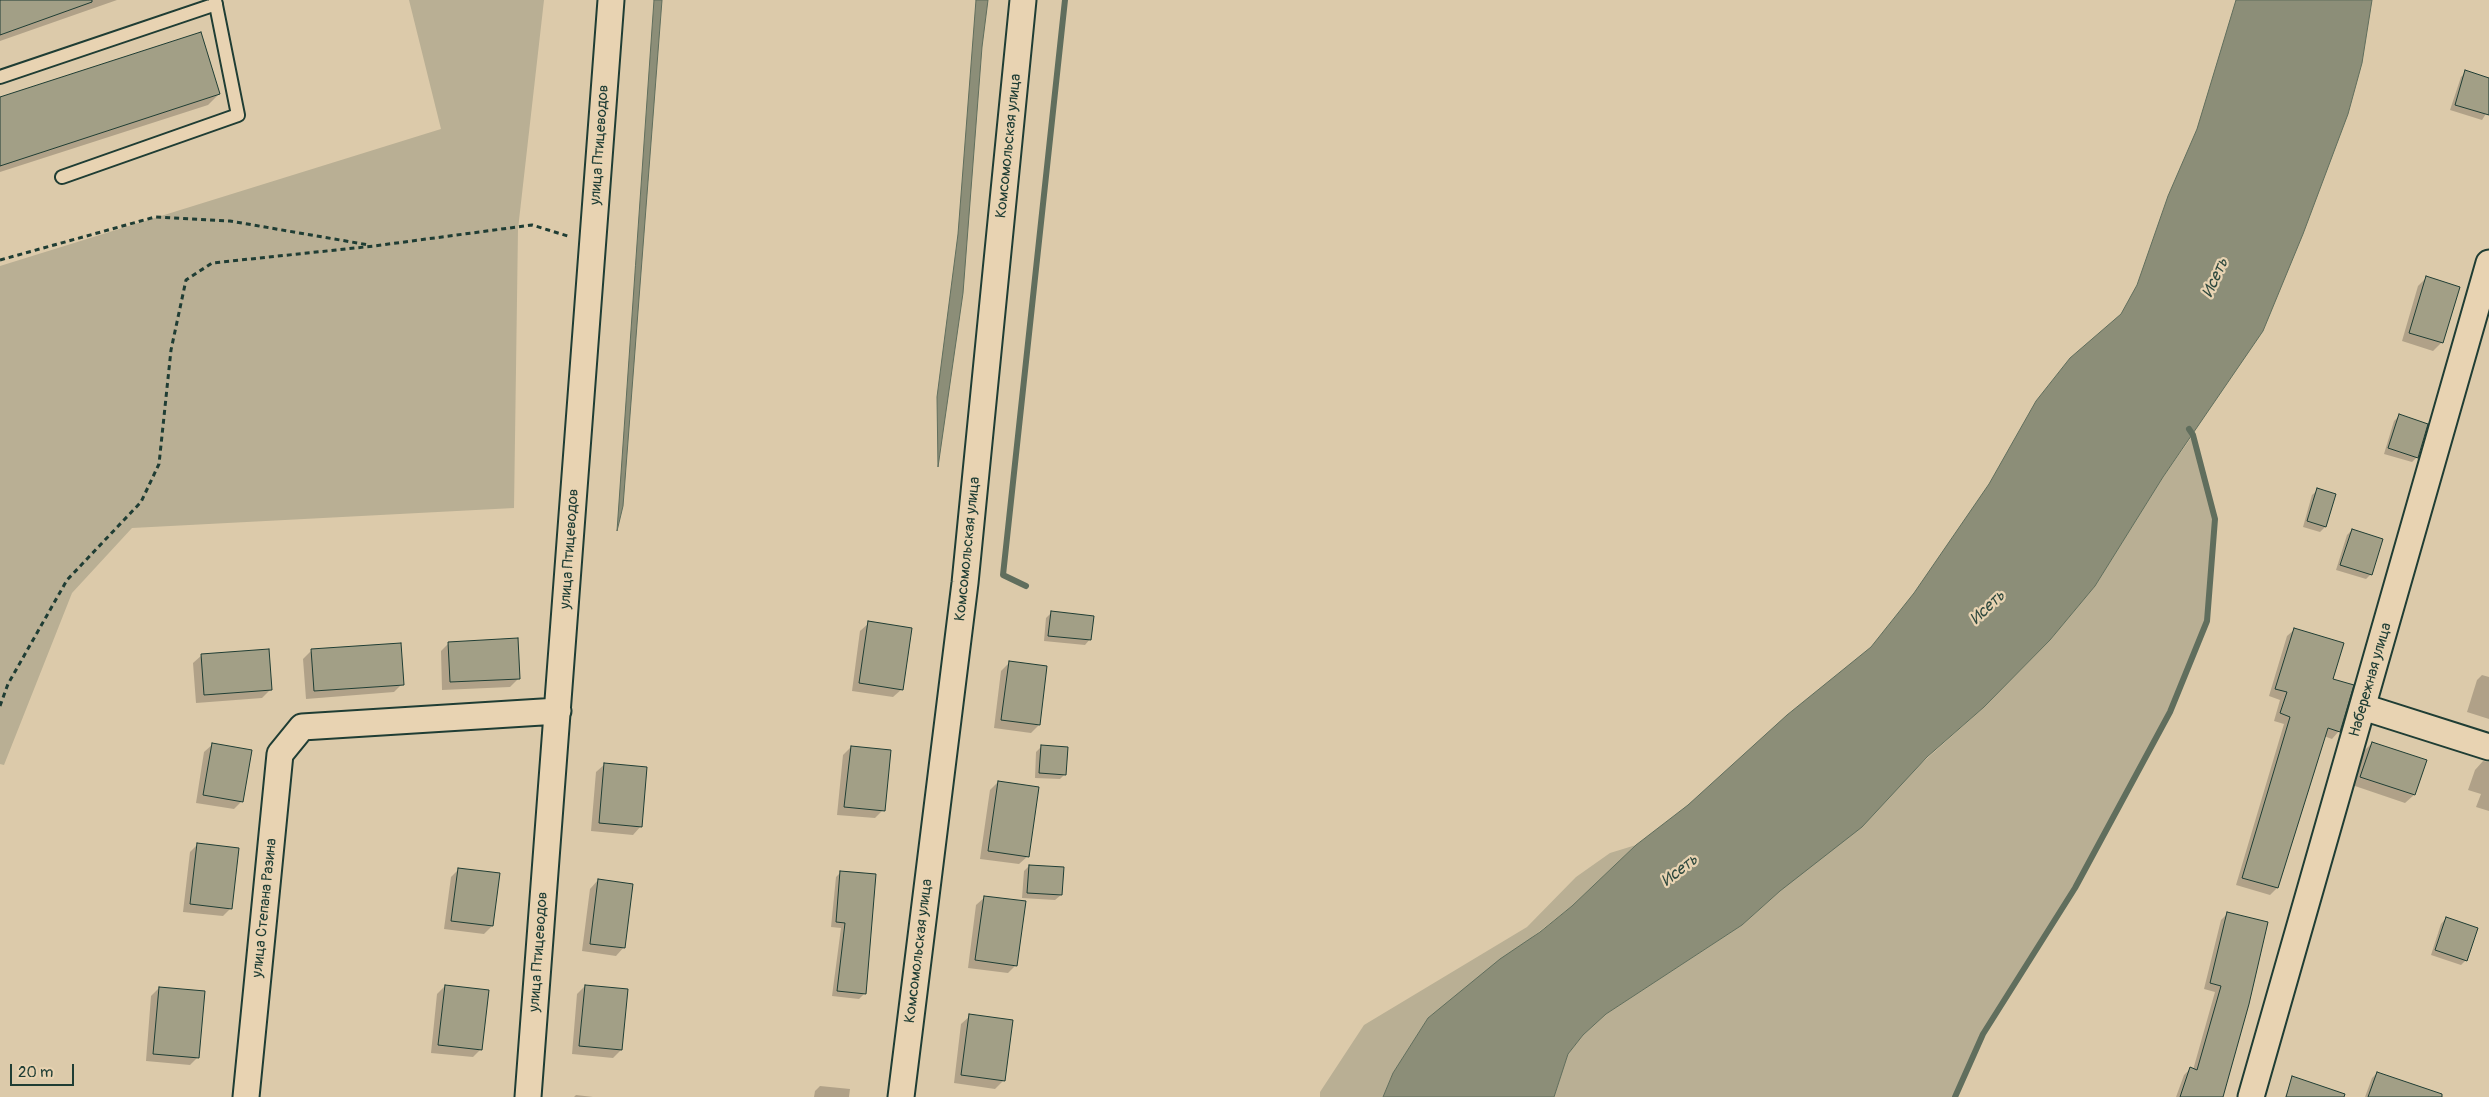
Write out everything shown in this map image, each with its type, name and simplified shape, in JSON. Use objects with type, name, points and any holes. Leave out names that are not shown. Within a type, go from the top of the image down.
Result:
[{"type":"street","name":"улица Птицеводов","points":[[528,1097],[611,0]]},
{"type":"street","name":"Комсомольская улица","points":[[901,1097],[965,583],[1023,0]]},
{"type":"street","name":"Набережная улица","points":[[2251,1097],[2489,263]]},
{"type":"street","points":[[2363,707],[2489,747]]},
{"type":"street","name":"улица Степана Разина","points":[[246,1097],[280,754],[302,727],[558,711]]},
{"type":"lane","points":[[0,77],[215,2],[238,115],[62,177]]},
{"type":"path","points":[[0,260],[155,217],[230,221],[374,246]]},
{"type":"path","points":[[0,706],[8,684],[67,580],[141,502],[159,464],[171,350],[186,280],[212,262],[374,246],[532,225],[593,244]]},
{"type":"shaded area","points":[[409,0],[544,0],[518,229],[514,508],[132,528],[72,593],[4,765],[0,764],[0,266],[441,129]]},
{"type":"shaded area","points":[[2193,435],[2215,519],[2207,621],[2170,712],[2075,888],[1983,1034],[1955,1097],[1554,1097],[1568,1054],[1583,1035],[1606,1014],[1742,925],[1984,707],[2050,640],[2095,586],[2163,477]]},
{"type":"shaded area","points":[[1636,845],[1572,906],[1428,1018],[1393,1073],[1383,1097],[1320,1097],[1320,1092],[1364,1025],[1527,927],[1576,877],[1610,853]]},
{"type":"water","points":[[654,0],[662,0],[623,506],[617,531]]},
{"type":"water","points":[[976,0],[988,0],[982,47],[963,293],[938,467],[937,397],[958,234]]},
{"type":"water","name":"Исеть","points":[[2236,0],[2372,0],[2362,63],[2348,114],[2303,234],[2263,331],[2163,477],[2095,586],[2050,640],[1984,707],[1927,757],[1862,827],[1780,891],[1742,925],[1606,1014],[1583,1035],[1568,1054],[1554,1097],[1383,1097],[1393,1073],[1428,1018],[1500,959],[1540,932],[1572,906],[1636,845],[1688,805],[1787,715],[1871,647],[1914,593],[1989,484],[2036,401],[2070,358],[2121,314],[2137,285],[2168,196],[2197,129]]},
{"type":"building","points":[[0,0],[92,0],[92,2],[0,35]]},
{"type":"building","points":[[201,32],[220,94],[0,166],[0,97]]},
{"type":"building","points":[[2465,70],[2489,78],[2489,115],[2455,105]]},
{"type":"building","points":[[2426,276],[2460,287],[2443,343],[2409,333]]},
{"type":"building","points":[[2399,414],[2428,424],[2418,458],[2388,448]]},
{"type":"building","points":[[2317,488],[2336,494],[2326,527],[2307,521]]},
{"type":"building","points":[[2352,529],[2383,539],[2372,575],[2340,565]]},
{"type":"building","points":[[1051,611],[1094,616],[1091,640],[1048,636]]},
{"type":"building","points":[[868,621],[912,628],[903,690],[859,683]]},
{"type":"building","points":[[2294,628],[2344,643],[2333,679],[2354,685],[2340,732],[2328,728],[2278,888],[2242,878],[2290,717],[2280,713],[2287,692],[2275,689]]},
{"type":"building","points":[[518,638],[520,679],[450,682],[448,642]]},
{"type":"building","points":[[401,643],[404,685],[314,691],[311,649]]},
{"type":"building","points":[[269,649],[272,690],[204,695],[201,654]]},
{"type":"building","points":[[1009,661],[1047,666],[1040,725],[1001,720]]},
{"type":"building","points":[[2372,742],[2427,760],[2415,795],[2360,777]]},
{"type":"building","points":[[212,743],[252,750],[243,802],[203,795]]},
{"type":"building","points":[[1041,745],[1068,747],[1066,775],[1039,773]]},
{"type":"building","points":[[851,746],[891,750],[885,811],[844,807]]},
{"type":"building","points":[[604,763],[647,767],[642,827],[599,823]]},
{"type":"building","points":[[998,781],[1039,787],[1029,857],[988,851]]},
{"type":"building","points":[[197,843],[239,848],[232,909],[190,904]]},
{"type":"building","points":[[1029,865],[1064,867],[1062,895],[1027,893]]},
{"type":"building","points":[[458,868],[500,873],[493,926],[451,921]]},
{"type":"building","points":[[840,871],[876,874],[866,994],[837,991],[845,923],[836,922]]},
{"type":"building","points":[[598,879],[633,884],[625,948],[590,944]]},
{"type":"building","points":[[984,896],[1026,901],[1017,966],[975,960]]},
{"type":"building","points":[[2227,912],[2268,922],[2249,1004],[2223,1097],[2180,1097],[2190,1067],[2197,1070],[2221,986],[2210,983]]},
{"type":"building","points":[[2446,917],[2478,928],[2467,961],[2435,950]]},
{"type":"building","points":[[445,985],[489,990],[482,1050],[438,1045]]},
{"type":"building","points":[[585,985],[628,989],[622,1050],[579,1046]]},
{"type":"building","points":[[159,987],[205,991],[199,1058],[153,1054]]},
{"type":"building","points":[[969,1014],[1013,1020],[1005,1081],[961,1075]]},
{"type":"building","points":[[2377,1072],[2442,1094],[2442,1097],[2368,1097]]},
{"type":"building","points":[[2292,1076],[2345,1094],[2344,1097],[2286,1097]]},
{"type":"waterway","points":[[1026,586],[1003,575],[1065,0]]},
{"type":"waterway","points":[[1955,1097],[1983,1034],[2075,888],[2170,712],[2207,621],[2215,519],[2193,435],[2189,429]]}]
